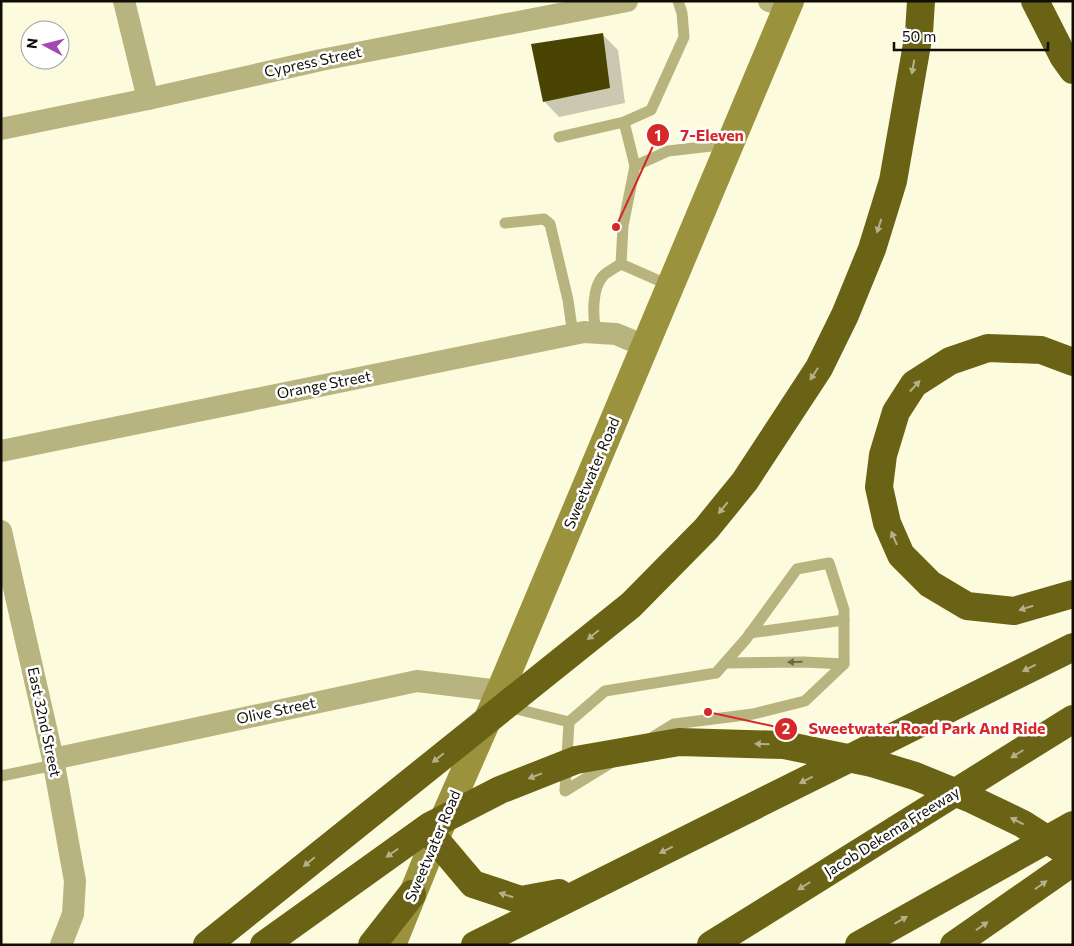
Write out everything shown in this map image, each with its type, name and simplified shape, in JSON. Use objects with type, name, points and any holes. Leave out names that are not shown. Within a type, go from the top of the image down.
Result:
[{"type":"highway","points":[[207,945],[631,605],[706,529],[745,481],[819,368],[845,315],[872,250],[893,181],[919,33],[921,1]]},
{"type":"highway","points":[[1035,1],[1068,63]]},
{"type":"highway","points":[[1073,362],[1040,350],[988,348],[950,361],[914,384],[896,412],[883,455],[879,487],[887,523],[901,555],[930,584],[967,606],[1014,612],[1073,594]]},
{"type":"highway","points":[[475,945],[1073,647]]},
{"type":"highway","name":"Jacob Dekema Freeway","points":[[711,945],[1073,719]]},
{"type":"highway","points":[[264,945],[430,826],[500,790],[576,760],[679,742],[784,745],[889,768],[915,776],[969,798],[1023,824],[1073,856]]},
{"type":"highway","points":[[858,945],[1073,825]]},
{"type":"highway","points":[[435,839],[473,884],[521,900],[588,889]]},
{"type":"highway","points":[[954,945],[1073,862]]},
{"type":"highway","points":[[372,945],[412,894]]},
{"type":"main road","name":"Sweetwater Road","points":[[392,945],[435,839],[498,697],[731,144],[783,3]]},
{"type":"street","points":[[124,1],[148,99]]},
{"type":"street","name":"Cypress Street","points":[[1,129],[148,99],[321,60],[627,1]]},
{"type":"street","name":"Orange Street","points":[[1,451],[584,332],[616,334],[645,346]]},
{"type":"street","name":"East 32nd Street","points":[[1,531],[54,762],[75,881],[74,914],[61,945]]},
{"type":"street","name":"Olive Street","points":[[54,762],[418,681],[498,697]]},
{"type":"lane","points":[[559,137],[624,122],[651,110],[684,37],[682,13],[678,1]]},
{"type":"lane","points":[[621,264],[623,226],[635,166],[624,122]]},
{"type":"lane","points":[[635,166],[668,151],[731,144]]},
{"type":"lane","points":[[505,223],[544,219],[550,224],[568,300],[573,335]]},
{"type":"lane","points":[[621,264],[671,286]]},
{"type":"lane","points":[[596,333],[592,315],[595,294],[603,276],[621,264]]},
{"type":"lane","points":[[829,562],[844,610],[844,620],[844,664],[805,701],[753,714],[674,724],[565,791],[569,722],[605,691],[716,673],[750,633],[797,569],[829,562]]},
{"type":"lane","points":[[750,633],[844,620]]},
{"type":"lane","points":[[725,663],[804,662],[844,664]]},
{"type":"lane","points":[[498,697],[569,722]]},
{"type":"lane","points":[[1,776],[54,762]]},
{"type":"building","points":[[603,33],[610,88],[543,102],[531,44]]},
{"type":"place","name":"7-Eleven","points":[[616,227]]},
{"type":"place","name":"Sweetwater Road Park And Ride","points":[[708,712]]}]
